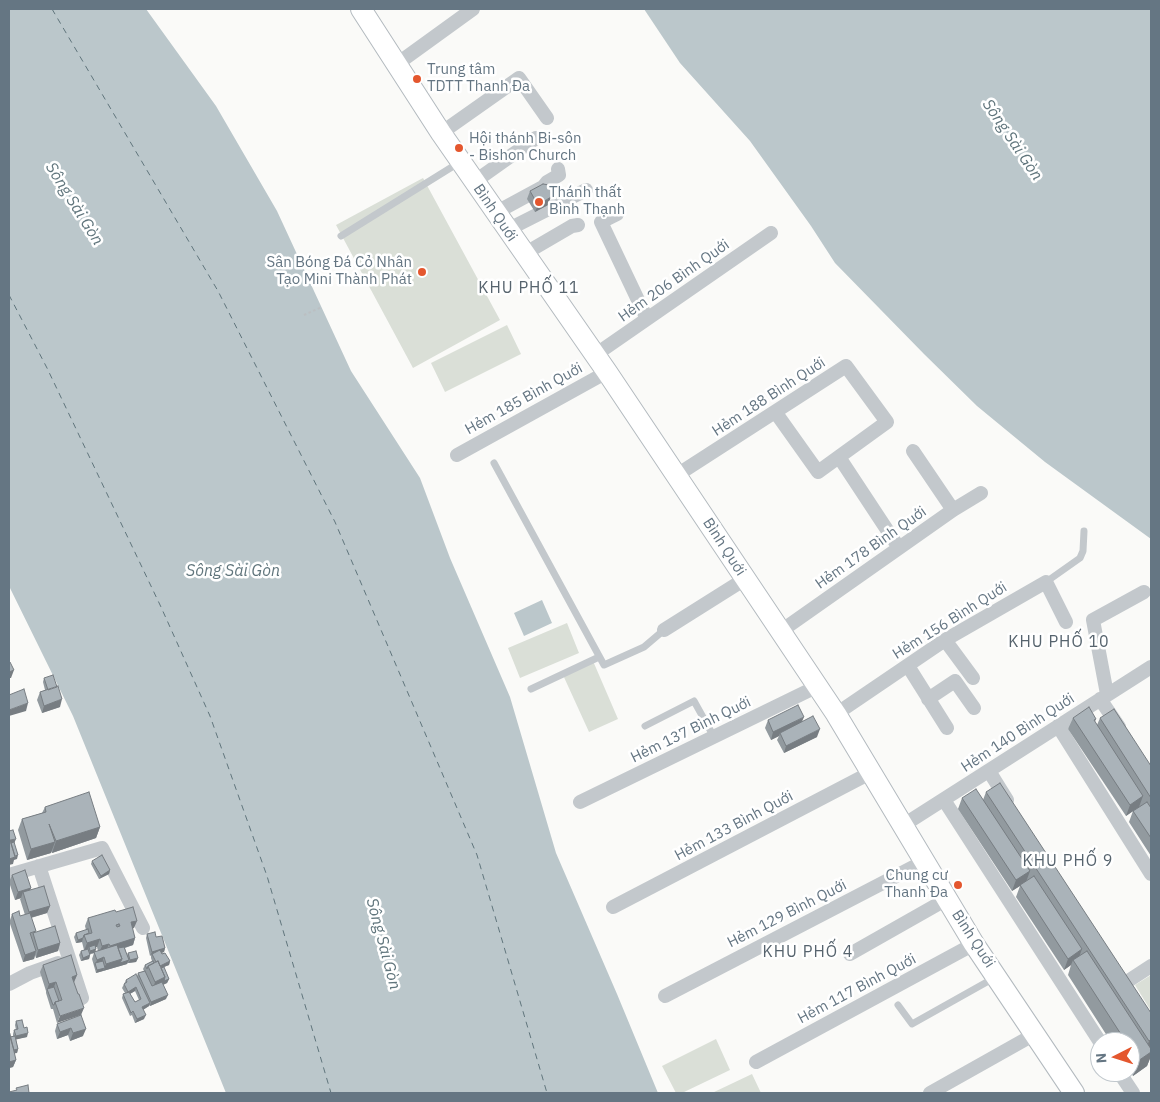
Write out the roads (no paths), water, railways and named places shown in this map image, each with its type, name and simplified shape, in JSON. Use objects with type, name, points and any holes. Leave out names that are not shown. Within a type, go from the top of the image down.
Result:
[{"type":"main road","name":"Bình Quới","points":[[361,9],[460,162],[607,372],[781,631],[816,687],[836,714],[974,944],[1074,1093]]},
{"type":"street","points":[[398,64],[473,9]]},
{"type":"street","points":[[441,133],[519,78],[547,118]]},
{"type":"street","points":[[474,182],[536,138]]},
{"type":"street","points":[[495,213],[543,187],[547,182],[559,175],[558,169]]},
{"type":"street","points":[[507,230],[586,190]]},
{"type":"street","points":[[617,214],[601,222],[647,319]]},
{"type":"street","points":[[524,254],[572,226],[578,225]]},
{"type":"street","name":"Hẻm 206 Bình Quới","points":[[595,355],[771,234]]},
{"type":"street","name":"Hẻm 188 Bình Quới","points":[[677,476],[846,366],[887,422],[839,456]]},
{"type":"street","name":"Hẻm 185 Bình Quới","points":[[457,455],[607,372]]},
{"type":"street","points":[[776,413],[818,472],[839,456],[899,548]]},
{"type":"street","points":[[913,451],[952,510]]},
{"type":"street","name":"Hẻm 178 Bình Quới","points":[[781,631],[952,510],[981,494]]},
{"type":"street","points":[[664,630],[745,579]]},
{"type":"street","points":[[1046,582],[1066,622]]},
{"type":"street","name":"Hẻm 156 Bình Quới","points":[[836,714],[946,640],[1046,582]]},
{"type":"street","points":[[1126,737],[1104,696],[1093,620],[1144,592]]},
{"type":"street","points":[[946,640],[973,678]]},
{"type":"street","points":[[908,666],[947,728]]},
{"type":"street","name":"Hẻm 140 Bình Quới","points":[[902,826],[1104,696],[1149,672]]},
{"type":"street","points":[[928,698],[955,681],[974,708]]},
{"type":"street","name":"Hẻm 137 Bình Quới","points":[[580,802],[816,687]]},
{"type":"street","points":[[1058,726],[1151,874]]},
{"type":"street","points":[[989,771],[1015,812]]},
{"type":"street","name":"Hẻm 133 Bình Quới","points":[[613,907],[870,773]]},
{"type":"street","points":[[944,800],[1094,1032]]},
{"type":"street","points":[[9,875],[102,848],[142,928]]},
{"type":"street","name":"Hẻm 129 Bình Quới","points":[[665,996],[925,861]]},
{"type":"street","points":[[39,866],[82,998]]},
{"type":"street","points":[[850,954],[947,899]]},
{"type":"street","name":"Hẻm 117 Bình Quới","points":[[756,1062],[974,944]]},
{"type":"street","points":[[9,984],[30,973],[68,959]]},
{"type":"street","points":[[1125,984],[1151,966]]},
{"type":"street","points":[[930,1093],[1035,1034]]},
{"type":"street","points":[[1126,1082],[1133,1093]]},
{"type":"lane","points":[[341,236],[460,162]]},
{"type":"lane","points":[[494,463],[604,665],[644,647],[664,630]]},
{"type":"lane","points":[[1046,582],[1080,558],[1083,551],[1084,531]]},
{"type":"lane","points":[[531,689],[599,657]]},
{"type":"lane","points":[[645,726],[694,701],[714,736]]},
{"type":"lane","points":[[898,1005],[912,1024],[997,977]]},
{"type":"water","name":"Sông Sài Gòn","points":[[9,9],[146,9],[216,106],[277,211],[351,371],[420,478],[450,558],[510,697],[556,853],[658,1093],[226,1093],[73,716],[9,586]]},
{"type":"water","name":"Sông Sài Gòn","points":[[644,9],[1151,9],[1151,539],[1045,462],[977,406],[835,263],[750,141],[680,63]]},
{"type":"water","points":[[542,600],[552,623],[524,636],[514,613]]},
{"type":"place","name":"Trung tâm TDTT Thanh Đa","points":[[417,79]]},
{"type":"place","name":"Hội thánh Bi-sôn - Bishon Church","points":[[459,148]]},
{"type":"place","name":"Thánh thất Bình Thạnh","points":[[539,202]]},
{"type":"place","name":"Sân Bóng Đá Cỏ Nhân Tạo Mini Thành Phát","points":[[422,272]]},
{"type":"place","name":"Chung cư Thanh Đa","points":[[958,885]]},
{"type":"district","name":"KHU PHỐ 11","points":[[529,288]]},
{"type":"district","name":"KHU PHỐ 10","points":[[1059,642]]},
{"type":"district","name":"KHU PHỐ 9","points":[[1068,861]]},
{"type":"district","name":"KHU PHỐ 4","points":[[808,952]]}]
